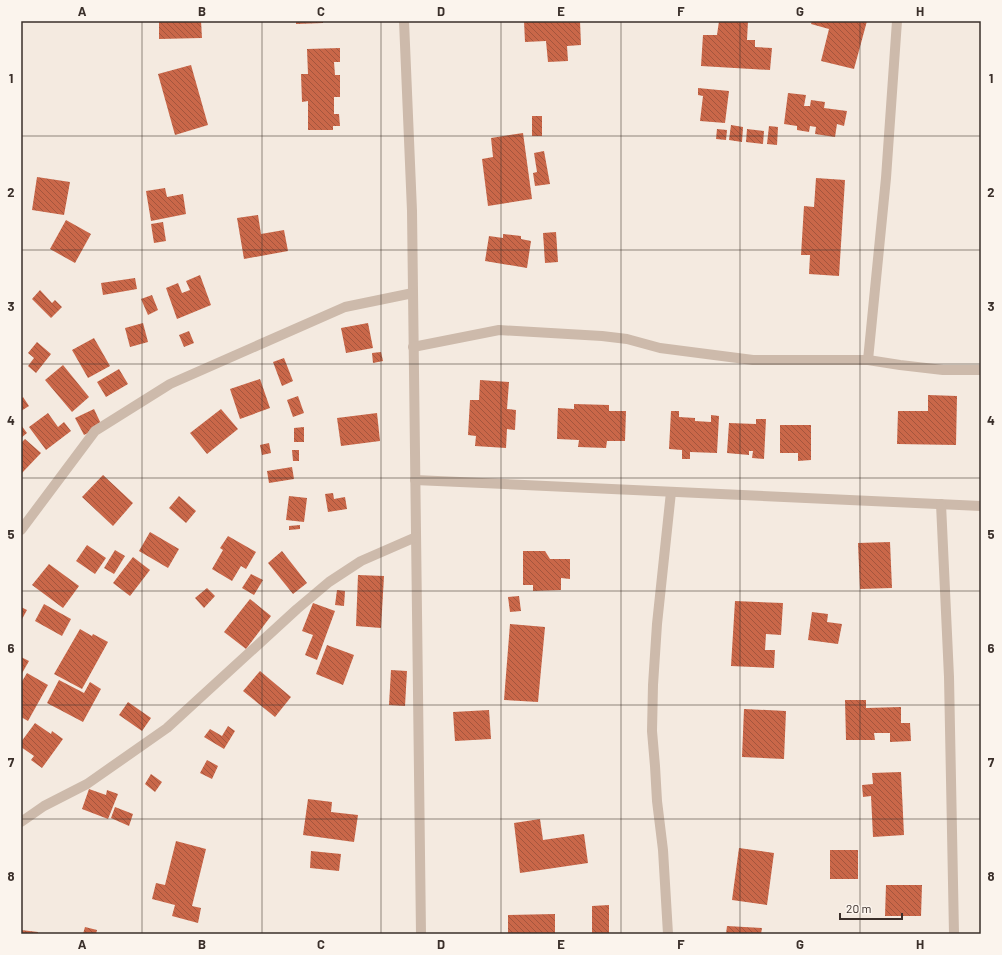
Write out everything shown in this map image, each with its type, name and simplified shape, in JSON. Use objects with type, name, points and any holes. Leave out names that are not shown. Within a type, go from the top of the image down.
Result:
[{"type":"street","points":[[404,21],[412,210],[421,934]]},
{"type":"street","points":[[868,360],[886,178],[897,21]]},
{"type":"street","points":[[21,530],[94,431],[170,384],[346,307],[413,293]]},
{"type":"street","points":[[413,347],[499,330],[602,336],[627,339],[660,348],[753,360],[868,360],[943,370],[981,370]]},
{"type":"street","points":[[415,480],[981,506]]},
{"type":"street","points":[[668,934],[663,850],[657,802],[652,730],[657,624],[671,492]]},
{"type":"street","points":[[940,504],[949,677],[954,934]]},
{"type":"street","points":[[21,822],[44,806],[87,784],[168,728],[297,608],[329,582],[361,561],[416,537]]},
{"type":"building","points":[[159,21],[201,21],[202,38],[159,39]]},
{"type":"building","points":[[296,21],[323,21],[323,23],[296,24]]},
{"type":"building","points":[[524,21],[580,21],[581,45],[567,46],[568,61],[548,62],[546,41],[525,42]]},
{"type":"building","points":[[719,21],[748,21],[747,40],[755,40],[755,47],[772,48],[770,70],[701,66],[703,35],[717,35]]},
{"type":"building","points":[[812,21],[867,21],[854,69],[821,61],[829,29],[811,24]]},
{"type":"building","points":[[340,48],[340,62],[334,62],[335,75],[340,75],[340,97],[334,97],[334,114],[339,114],[340,126],[333,126],[333,130],[308,130],[308,101],[302,102],[301,74],[308,74],[307,49]]},
{"type":"building","points":[[191,65],[208,125],[175,135],[158,74]]},
{"type":"building","points":[[698,88],[729,91],[725,123],[700,121],[703,96],[698,95]]},
{"type":"building","points":[[788,93],[806,95],[804,106],[810,106],[811,100],[825,102],[824,108],[847,111],[844,126],[837,124],[835,137],[815,134],[816,127],[810,126],[809,132],[797,130],[797,126],[784,124]]},
{"type":"building","points":[[532,116],[542,116],[542,136],[532,136]]},
{"type":"building","points":[[731,125],[743,127],[742,142],[729,140]]},
{"type":"building","points":[[769,126],[778,127],[777,145],[767,144]]},
{"type":"building","points":[[717,129],[727,130],[726,140],[716,139]]},
{"type":"building","points":[[747,129],[764,131],[763,144],[746,142]]},
{"type":"building","points":[[523,133],[532,199],[488,206],[482,159],[493,157],[491,138]]},
{"type":"building","points":[[544,151],[550,184],[535,186],[533,173],[537,172],[534,153]]},
{"type":"building","points":[[37,177],[70,182],[64,215],[32,210]]},
{"type":"building","points":[[816,178],[845,180],[839,276],[809,274],[810,255],[801,255],[804,206],[814,207]]},
{"type":"building","points":[[165,188],[167,197],[183,194],[186,214],[151,221],[146,191]]},
{"type":"building","points":[[258,215],[261,234],[284,230],[288,251],[244,259],[237,218]]},
{"type":"building","points":[[66,220],[91,234],[75,263],[50,249]]},
{"type":"building","points":[[163,222],[166,241],[154,243],[151,224]]},
{"type":"building","points":[[556,232],[558,262],[545,263],[543,233]]},
{"type":"building","points":[[503,234],[521,236],[521,239],[531,241],[527,268],[485,261],[489,236],[503,238]]},
{"type":"building","points":[[200,275],[211,305],[177,319],[166,288],[178,283],[182,293],[190,290],[186,281]]},
{"type":"building","points":[[135,278],[137,289],[103,295],[101,283]]},
{"type":"building","points":[[40,290],[52,303],[55,300],[62,307],[51,318],[32,299]]},
{"type":"building","points":[[152,295],[158,310],[148,315],[141,299]]},
{"type":"building","points":[[143,323],[148,342],[130,347],[125,328]]},
{"type":"building","points":[[368,323],[373,348],[346,353],[341,328]]},
{"type":"building","points":[[189,331],[194,343],[184,347],[179,335]]},
{"type":"building","points":[[94,338],[110,366],[88,378],[72,350]]},
{"type":"building","points":[[37,342],[51,354],[36,373],[28,366],[34,358],[28,353]]},
{"type":"building","points":[[381,352],[383,361],[373,363],[372,353]]},
{"type":"building","points":[[284,358],[293,381],[282,386],[273,362]]},
{"type":"building","points":[[63,365],[89,397],[72,412],[45,380]]},
{"type":"building","points":[[119,369],[128,384],[106,397],[97,382]]},
{"type":"building","points":[[260,379],[270,408],[240,419],[230,389]]},
{"type":"building","points":[[480,380],[509,382],[507,409],[516,410],[515,430],[507,429],[506,448],[475,446],[476,436],[468,435],[470,400],[479,400]]},
{"type":"building","points":[[928,395],[957,396],[956,445],[897,444],[898,411],[928,411]]},
{"type":"building","points":[[298,396],[304,413],[293,417],[287,400]]},
{"type":"building","points":[[23,397],[29,406],[21,411],[21,399]]},
{"type":"building","points":[[574,404],[609,405],[609,411],[626,411],[625,441],[607,441],[606,448],[578,447],[579,440],[557,439],[558,408],[574,409]]},
{"type":"building","points":[[94,409],[102,426],[84,435],[75,418]]},
{"type":"building","points":[[221,409],[238,429],[207,454],[190,433]]},
{"type":"building","points":[[671,411],[679,411],[679,417],[695,418],[695,421],[711,422],[711,415],[719,416],[717,453],[690,452],[690,459],[682,459],[682,450],[669,449]]},
{"type":"building","points":[[48,413],[58,427],[64,422],[71,431],[46,450],[29,427]]},
{"type":"building","points":[[377,413],[380,441],[341,446],[337,418]]},
{"type":"building","points":[[756,419],[766,419],[764,459],[752,458],[753,451],[749,451],[749,455],[727,453],[729,423],[756,424]]},
{"type":"building","points":[[21,425],[27,433],[21,438]]},
{"type":"building","points":[[780,425],[811,425],[811,460],[798,461],[798,453],[780,453]]},
{"type":"building","points":[[304,427],[304,442],[294,442],[294,428]]},
{"type":"building","points":[[25,439],[41,453],[21,474],[21,443]]},
{"type":"building","points":[[269,443],[271,453],[262,455],[260,445]]},
{"type":"building","points":[[292,450],[299,450],[299,461],[293,461]]},
{"type":"building","points":[[292,467],[294,479],[269,483],[267,471]]},
{"type":"building","points":[[103,475],[133,503],[113,526],[82,497]]},
{"type":"building","points":[[333,493],[334,499],[345,497],[347,509],[328,512],[325,494]]},
{"type":"building","points":[[179,496],[196,511],[186,523],[169,508]]},
{"type":"building","points":[[289,496],[307,498],[304,522],[286,520]]},
{"type":"building","points":[[300,525],[300,529],[289,530],[289,526]]},
{"type":"building","points":[[150,532],[179,549],[168,568],[139,551]]},
{"type":"building","points":[[228,536],[256,552],[246,569],[241,566],[232,581],[212,569],[223,550],[220,548]]},
{"type":"building","points":[[890,542],[892,588],[860,589],[858,543]]},
{"type":"building","points":[[87,545],[106,558],[95,574],[76,561]]},
{"type":"building","points":[[115,550],[125,556],[114,574],[104,568]]},
{"type":"building","points":[[282,551],[307,583],[293,594],[268,563]]},
{"type":"building","points":[[523,551],[545,551],[550,559],[570,559],[570,579],[561,578],[561,590],[533,591],[533,585],[523,585]]},
{"type":"building","points":[[133,557],[150,570],[130,596],[113,583]]},
{"type":"building","points":[[49,564],[79,586],[63,608],[32,585]]},
{"type":"building","points":[[251,574],[263,580],[254,595],[242,588]]},
{"type":"building","points":[[358,575],[384,576],[381,628],[356,626]]},
{"type":"building","points":[[207,588],[215,596],[204,608],[195,598]]},
{"type":"building","points":[[337,590],[345,591],[344,606],[335,605]]},
{"type":"building","points":[[519,596],[521,611],[510,612],[508,597]]},
{"type":"building","points":[[250,599],[271,616],[246,649],[224,632]]},
{"type":"building","points":[[735,601],[783,603],[781,635],[766,634],[765,650],[775,650],[774,668],[731,666]]},
{"type":"building","points":[[313,603],[335,611],[317,660],[305,655],[313,635],[302,631]]},
{"type":"building","points":[[44,604],[71,619],[62,636],[35,621]]},
{"type":"building","points":[[21,607],[27,610],[21,621]]},
{"type":"building","points":[[812,612],[828,614],[827,622],[842,624],[838,644],[808,640]]},
{"type":"building","points":[[510,624],[545,627],[538,702],[504,700]]},
{"type":"building","points":[[80,629],[92,636],[93,634],[108,642],[82,689],[54,674]]},
{"type":"building","points":[[327,645],[354,655],[343,685],[316,674]]},
{"type":"building","points":[[21,657],[29,661],[21,675]]},
{"type":"building","points":[[391,670],[407,671],[405,706],[389,705]]},
{"type":"building","points":[[260,671],[291,697],[275,717],[243,691]]},
{"type":"building","points":[[27,673],[48,685],[28,721],[21,717],[21,683]]},
{"type":"building","points":[[59,680],[84,693],[90,682],[101,689],[83,722],[47,703]]},
{"type":"building","points":[[845,700],[866,700],[866,708],[901,707],[901,723],[910,723],[911,741],[890,742],[890,733],[874,733],[875,740],[846,740]]},
{"type":"building","points":[[128,702],[151,718],[142,731],[119,715]]},
{"type":"building","points":[[744,709],[786,711],[784,759],[742,757]]},
{"type":"building","points":[[489,710],[491,739],[455,741],[453,712]]},
{"type":"building","points":[[35,723],[51,734],[52,731],[63,739],[42,768],[31,760],[34,756],[21,747],[21,742]]},
{"type":"building","points":[[228,726],[235,731],[224,749],[204,737],[210,729],[222,736]]},
{"type":"building","points":[[207,760],[218,766],[212,779],[200,773]]},
{"type":"building","points":[[901,772],[904,835],[873,837],[871,796],[863,797],[862,785],[873,784],[872,773]]},
{"type":"building","points":[[151,774],[162,782],[155,792],[145,784]]},
{"type":"building","points":[[89,789],[106,795],[107,790],[118,794],[108,819],[82,809]]},
{"type":"building","points":[[308,799],[332,802],[331,812],[358,815],[354,842],[303,835]]},
{"type":"building","points":[[115,807],[133,814],[129,826],[111,818]]},
{"type":"building","points":[[540,819],[543,840],[584,834],[588,863],[520,873],[514,823]]},
{"type":"building","points":[[176,841],[206,849],[192,906],[201,908],[198,923],[172,916],[175,905],[152,899],[156,883],[165,885]]},
{"type":"building","points":[[739,848],[774,853],[767,905],[732,900]]},
{"type":"building","points":[[830,850],[858,850],[858,879],[830,879]]},
{"type":"building","points":[[311,851],[341,854],[339,871],[310,868]]},
{"type":"building","points":[[886,885],[922,885],[921,916],[885,916]]},
{"type":"building","points":[[609,905],[609,934],[592,934],[592,906]]},
{"type":"building","points":[[555,914],[555,934],[508,934],[508,915]]},
{"type":"building","points":[[727,926],[762,928],[761,934],[726,934]]},
{"type":"building","points":[[85,927],[97,930],[96,934],[83,934]]},
{"type":"building","points":[[21,930],[38,932],[38,934],[21,934]]}]
